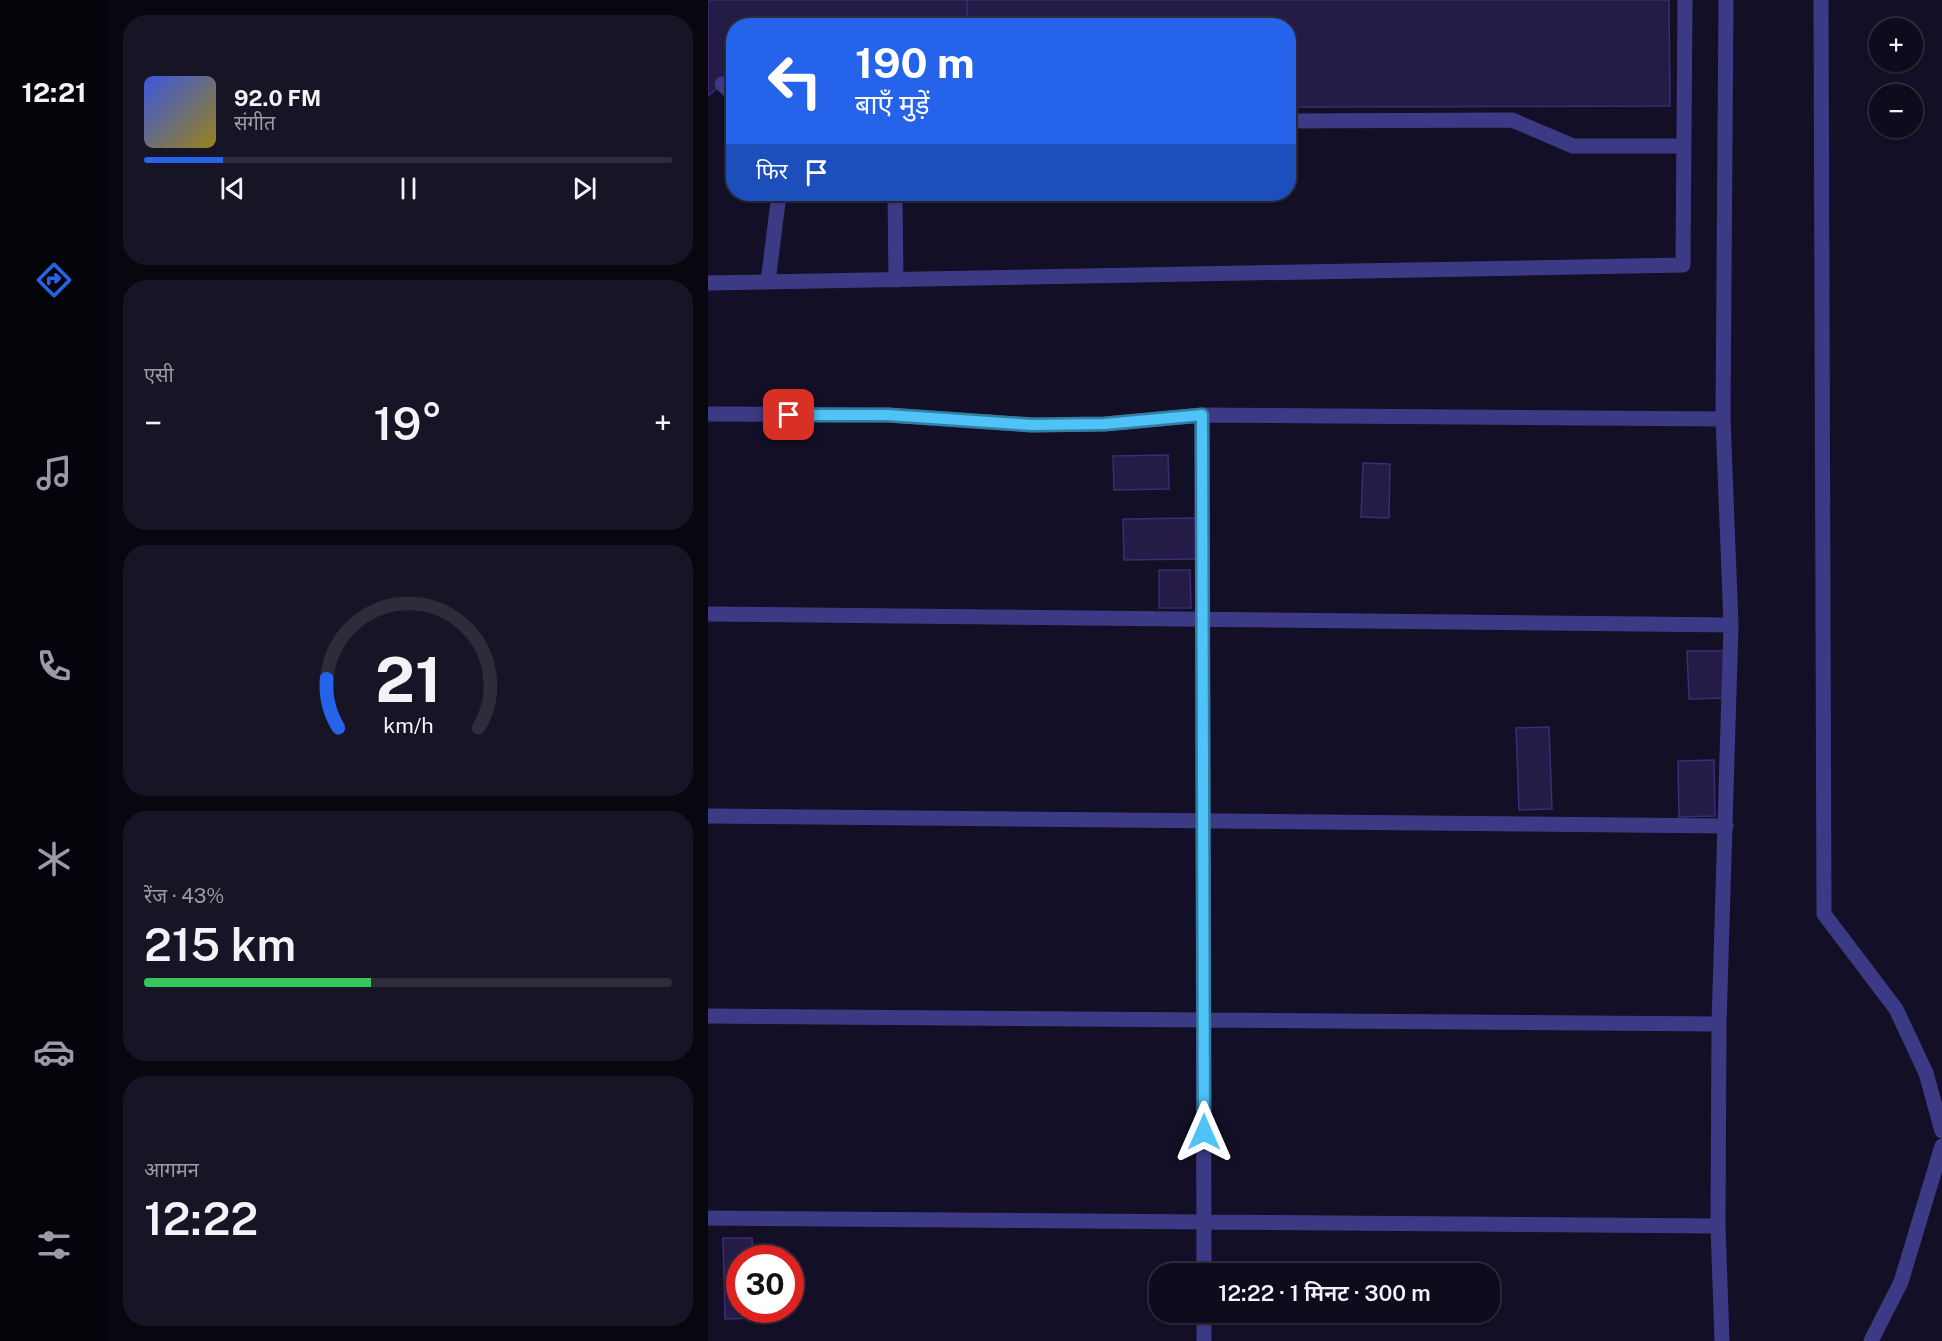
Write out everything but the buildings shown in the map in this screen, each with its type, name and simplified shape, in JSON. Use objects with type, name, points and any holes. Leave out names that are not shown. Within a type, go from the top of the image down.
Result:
[{"type":"street","points":[[708,283],[1683,265],[1685,0]]},
{"type":"street","points":[[1722,1341],[1718,1226],[1719,1024],[1731,625],[1723,419],[1726,0]]},
{"type":"street","points":[[1821,0],[1824,914],[1896,1009],[1926,1073],[1942,1131]]},
{"type":"street","points":[[722,84],[726,88]]},
{"type":"street","points":[[1296,121],[1512,120],[1573,146],[1684,146]]},
{"type":"street","points":[[768,282],[778,201]]},
{"type":"street","points":[[895,201],[896,280]]},
{"type":"street","points":[[708,414],[888,415],[1032,425],[1105,424],[1202,415],[1723,419]]},
{"type":"street","points":[[1202,415],[1204,1263]]},
{"type":"street","points":[[708,614],[1731,625]]},
{"type":"street","points":[[708,816],[1726,825]]},
{"type":"street","points":[[708,1016],[1719,1024]]},
{"type":"street","points":[[1871,1341],[1901,1282],[1942,1146]]},
{"type":"street","points":[[708,1218],[1718,1226]]},
{"type":"street","points":[[1204,1323],[1204,1341]]},
{"type":"route","points":[[789,415],[888,415],[1032,425],[1105,424],[1202,415],[1204,1132]]}]
